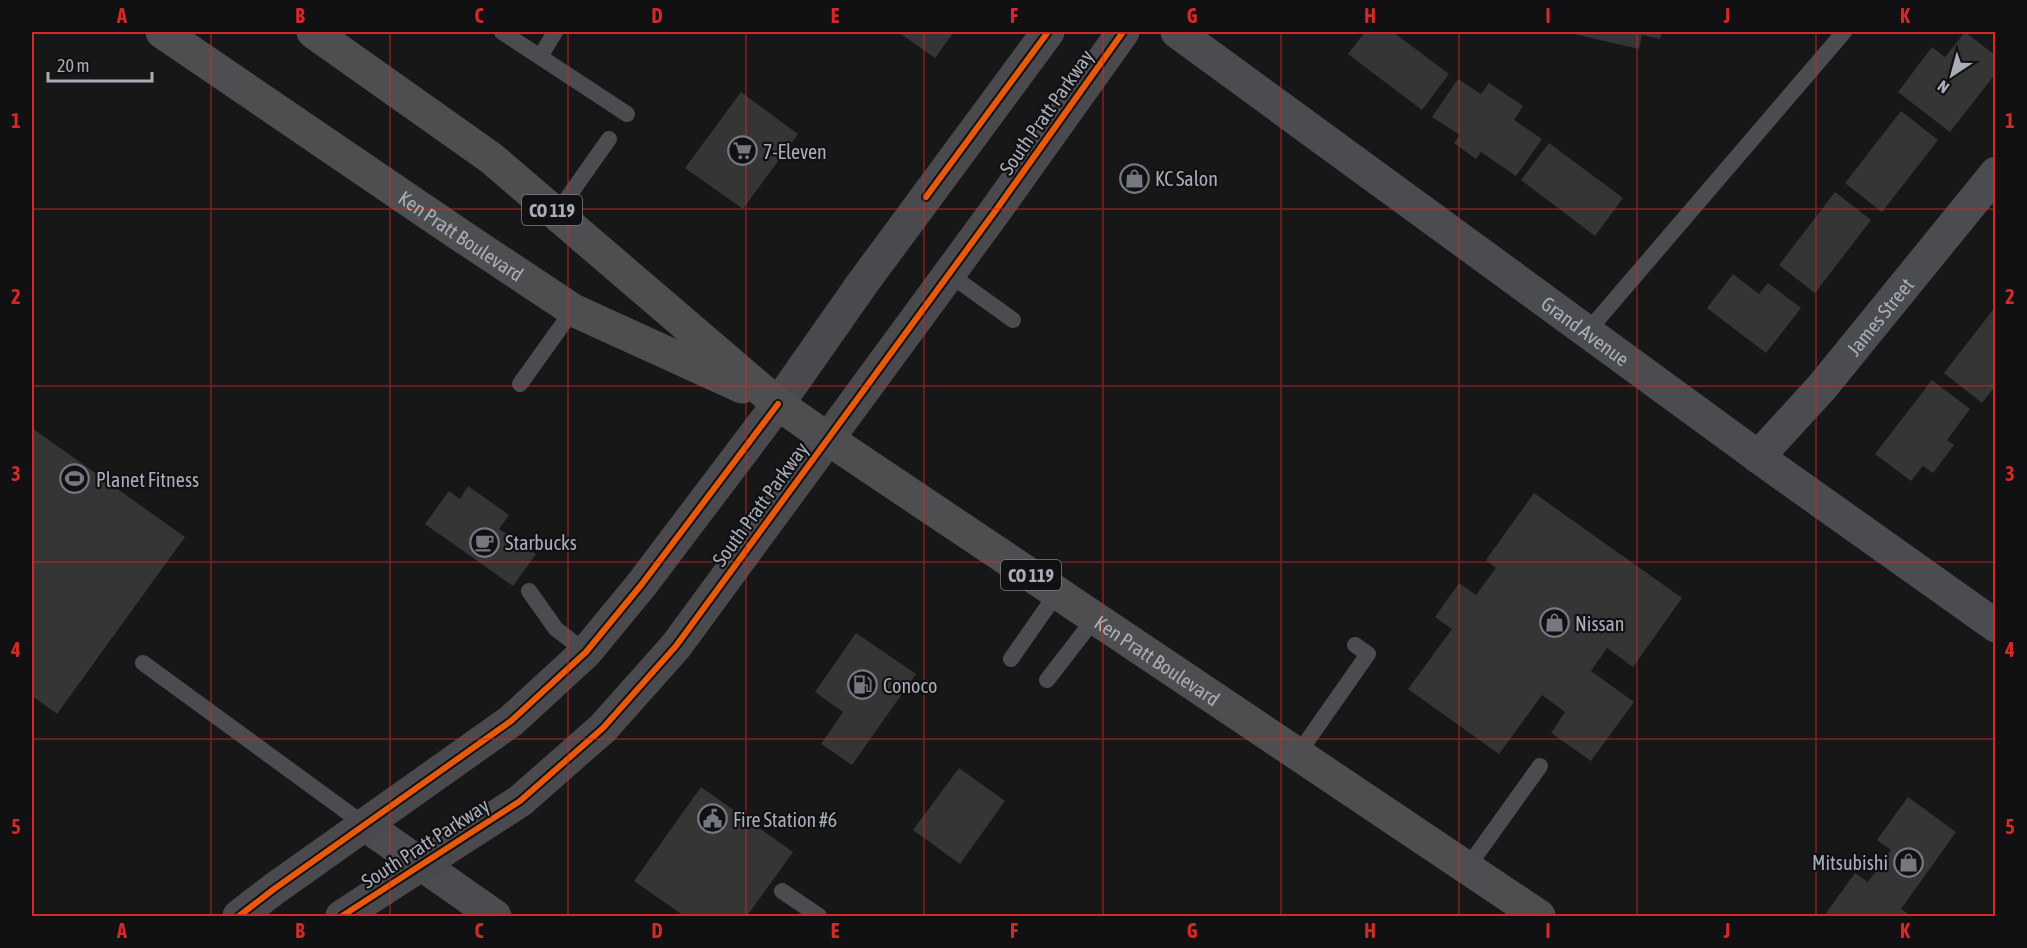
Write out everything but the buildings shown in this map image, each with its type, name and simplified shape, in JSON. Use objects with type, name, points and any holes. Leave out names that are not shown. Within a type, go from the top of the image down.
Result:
[{"type":"highway","name":"Ken Pratt Boulevard","points":[[162,32],[573,310],[778,404]]},
{"type":"highway","name":"Ken Pratt Boulevard","points":[[314,32],[491,158],[778,404],[1539,916]]},
{"type":"main road","points":[[239,916],[511,721],[586,652],[642,584],[778,404],[869,274],[1048,32]]},
{"type":"main road","name":"South Pratt Parkway","points":[[342,916],[520,801],[603,729],[676,646],[1123,32]]},
{"type":"street","name":"Grand Avenue","points":[[1177,32],[1758,457],[1995,626]]},
{"type":"street","name":"James Street","points":[[1758,457],[1822,387],[1995,173]]},
{"type":"street","points":[[365,825],[495,916]]},
{"type":"lane","points":[[502,32],[627,114]]},
{"type":"lane","points":[[540,57],[555,32]]},
{"type":"lane","points":[[1587,332],[1844,32]]},
{"type":"lane","points":[[556,214],[609,139]]},
{"type":"lane","points":[[949,274],[1013,321]]},
{"type":"lane","points":[[520,384],[573,310]]},
{"type":"lane","points":[[529,591],[556,629],[586,652]]},
{"type":"lane","points":[[1011,659],[1057,593]]},
{"type":"lane","points":[[1047,680],[1095,618]]},
{"type":"lane","points":[[1298,754],[1368,654],[1355,645]]},
{"type":"lane","points":[[143,663],[365,825]]},
{"type":"lane","points":[[1467,868],[1540,766]]},
{"type":"lane","points":[[782,891],[819,916]]},
{"type":"cycle path","points":[[926,197],[1048,32]]},
{"type":"cycle path","points":[[342,916],[520,801],[603,728],[676,646],[996,210],[1123,32]]},
{"type":"cycle path","points":[[239,916],[511,721],[586,652],[642,584],[778,404]]},
{"type":"place","name":"7-Eleven","points":[[742,151]]},
{"type":"place","name":"KC Salon","points":[[1134,178]]},
{"type":"place","name":"Planet Fitness","points":[[75,479]]},
{"type":"place","name":"Starbucks","points":[[484,542]]},
{"type":"place","name":"Nissan","points":[[1554,623]]},
{"type":"place","name":"Conoco","points":[[862,685]]},
{"type":"place","name":"Fire Station #6","points":[[712,819]]},
{"type":"place","name":"Mitsubishi","points":[[1909,862]]}]
